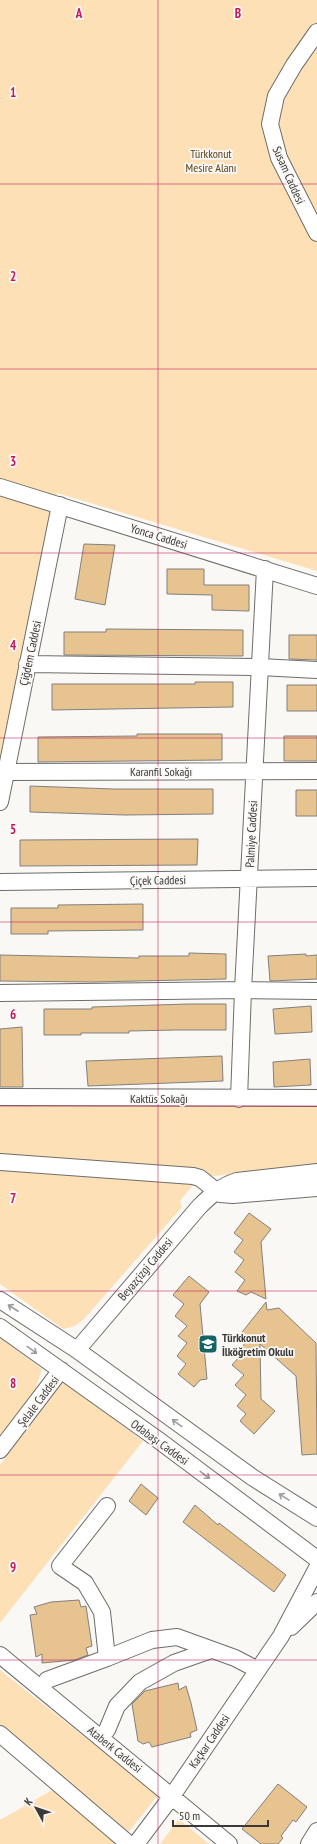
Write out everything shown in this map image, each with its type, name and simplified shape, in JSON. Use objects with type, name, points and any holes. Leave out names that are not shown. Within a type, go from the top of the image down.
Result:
[{"type":"street","name":"Susam Caddesi","points":[[317,32],[294,65],[276,96],[270,124],[279,158],[317,234]]},
{"type":"street","name":"Yonca Caddesi","points":[[0,487],[317,586]]},
{"type":"street","name":"Çiğdem Caddesi","points":[[0,802],[60,505]]},
{"type":"street","name":"Palmiye Caddesi","points":[[240,1099],[248,879],[265,569]]},
{"type":"street","points":[[28,664],[260,667],[317,670]]},
{"type":"street","name":"Karanfil Sokağı","points":[[6,772],[317,771]]},
{"type":"street","name":"Çiçek Caddesi","points":[[0,882],[317,878]]},
{"type":"street","points":[[0,993],[243,990],[317,991]]},
{"type":"street","name":"Kaktüs Sokağı","points":[[0,1097],[240,1099],[317,1098]]},
{"type":"street","points":[[0,1162],[193,1176],[200,1178],[220,1194],[233,1195],[317,1188]]},
{"type":"street","name":"Beyazçizgi Caddesi","points":[[77,1350],[199,1206],[216,1191],[227,1184],[237,1181],[317,1172]]},
{"type":"street","points":[[0,1300],[77,1350],[252,1477],[317,1518]]},
{"type":"street","name":"Odabaşı Caddesi","points":[[0,1327],[157,1439],[317,1559]]},
{"type":"street","name":"Şelale Caddesi","points":[[0,1450],[61,1370]]},
{"type":"street","points":[[107,1506],[60,1566],[85,1583],[102,1612],[107,1658]]},
{"type":"street","name":"Kaçkar Caddesi","points":[[136,1844],[172,1796],[281,1636],[317,1568]]},
{"type":"street","name":"Kaçkar Caddesi","points":[[281,1636],[317,1602]]},
{"type":"street","points":[[47,1680],[152,1640],[177,1637],[235,1658],[258,1670]]},
{"type":"street","points":[[107,1730],[117,1706],[140,1682],[174,1663],[211,1650]]},
{"type":"street","name":"Ataberk Caddesi","points":[[0,1655],[229,1844]]},
{"type":"street","points":[[0,1734],[129,1844]]},
{"type":"street","points":[[309,1844],[317,1831]]},
{"type":"green space","name":"Türkkonut Mesire Alanı","points":[[0,0],[317,0],[317,571],[57,493],[0,757]]},
{"type":"green space","points":[[317,1104],[317,1167],[212,1176],[159,1167],[0,1154],[0,1105]]},
{"type":"green space","points":[[0,1167],[193,1182],[193,1185],[180,1201],[182,1207],[84,1319],[75,1326],[63,1329],[0,1284]]},
{"type":"green space","points":[[0,1338],[42,1369],[31,1402],[0,1441]]},
{"type":"green space","points":[[64,1381],[143,1441],[0,1623],[0,1465]]},
{"type":"green space","points":[[0,1670],[158,1795],[127,1834],[0,1725]]},
{"type":"green space","points":[[52,1790],[117,1844],[0,1844],[0,1820]]},
{"type":"green space","points":[[179,1819],[209,1844],[160,1844]]},
{"type":"building","points":[[84,544],[115,545],[105,605],[75,599]]},
{"type":"building","points":[[167,569],[204,569],[204,585],[249,585],[249,611],[212,610],[212,595],[167,594]]},
{"type":"building","points":[[106,629],[243,630],[243,656],[64,655],[64,632],[106,632]]},
{"type":"building","points":[[289,635],[317,635],[317,660],[289,659]]},
{"type":"building","points":[[195,682],[233,682],[233,707],[52,710],[52,684],[195,684]]},
{"type":"building","points":[[287,685],[317,685],[317,711],[287,711]]},
{"type":"building","points":[[137,734],[222,734],[222,760],[38,762],[38,737],[137,736]]},
{"type":"building","points":[[284,736],[317,736],[317,761],[284,761]]},
{"type":"building","points":[[30,786],[113,789],[213,789],[213,814],[125,815],[30,812]]},
{"type":"building","points":[[296,790],[317,790],[317,816],[296,816]]},
{"type":"building","points":[[198,839],[197,865],[20,866],[20,840]]},
{"type":"building","points":[[143,904],[143,930],[48,931],[48,934],[11,934],[11,908],[58,908],[58,905]]},
{"type":"building","points":[[189,953],[226,954],[226,979],[94,982],[0,981],[0,955],[139,958],[139,956],[189,956]]},
{"type":"building","points":[[306,954],[306,956],[317,955],[317,979],[270,981],[268,956]]},
{"type":"building","points":[[226,1004],[226,1030],[129,1031],[129,1033],[44,1035],[44,1009],[92,1009],[92,1007]]},
{"type":"building","points":[[311,1006],[312,1032],[275,1034],[273,1009]]},
{"type":"building","points":[[22,1027],[23,1087],[0,1087],[0,1029]]},
{"type":"building","points":[[222,1056],[223,1081],[88,1086],[86,1061]]},
{"type":"building","points":[[310,1059],[311,1085],[274,1087],[273,1062]]},
{"type":"building","points":[[249,1213],[271,1229],[261,1242],[266,1299],[251,1292],[246,1295],[237,1291],[245,1280],[235,1272],[244,1260],[234,1252],[243,1240],[234,1233]]},
{"type":"building","points":[[189,1276],[209,1292],[200,1304],[207,1379],[200,1380],[194,1387],[178,1374],[186,1364],[177,1356],[187,1343],[178,1336],[187,1326],[175,1316],[184,1304],[173,1295]]},
{"type":"building","points":[[266,1302],[267,1310],[279,1308],[316,1343],[317,1454],[302,1455],[296,1376],[260,1344],[261,1399],[275,1411],[254,1434],[240,1421],[246,1414],[237,1406],[246,1395],[235,1385],[244,1375],[232,1365],[240,1356],[238,1352],[246,1342],[239,1336]]},
{"type":"building","points":[[141,1484],[158,1498],[146,1515],[129,1501]]},
{"type":"building","points":[[195,1505],[218,1525],[219,1523],[286,1575],[274,1592],[183,1522]]},
{"type":"building","points":[[79,1600],[81,1607],[86,1606],[92,1646],[86,1648],[88,1655],[75,1660],[42,1663],[42,1654],[36,1657],[30,1615],[37,1614],[34,1607],[51,1602]]},
{"type":"building","points":[[178,1683],[179,1690],[186,1686],[197,1730],[190,1733],[191,1737],[152,1747],[149,1742],[143,1744],[138,1741],[132,1704],[145,1691]]},
{"type":"building","points":[[278,1784],[307,1807],[296,1822],[293,1820],[281,1836],[283,1838],[278,1844],[261,1844],[242,1829]]},
{"type":"place","name":"Türkkonut İlköğretim Okulu","points":[[208,1344]]}]
